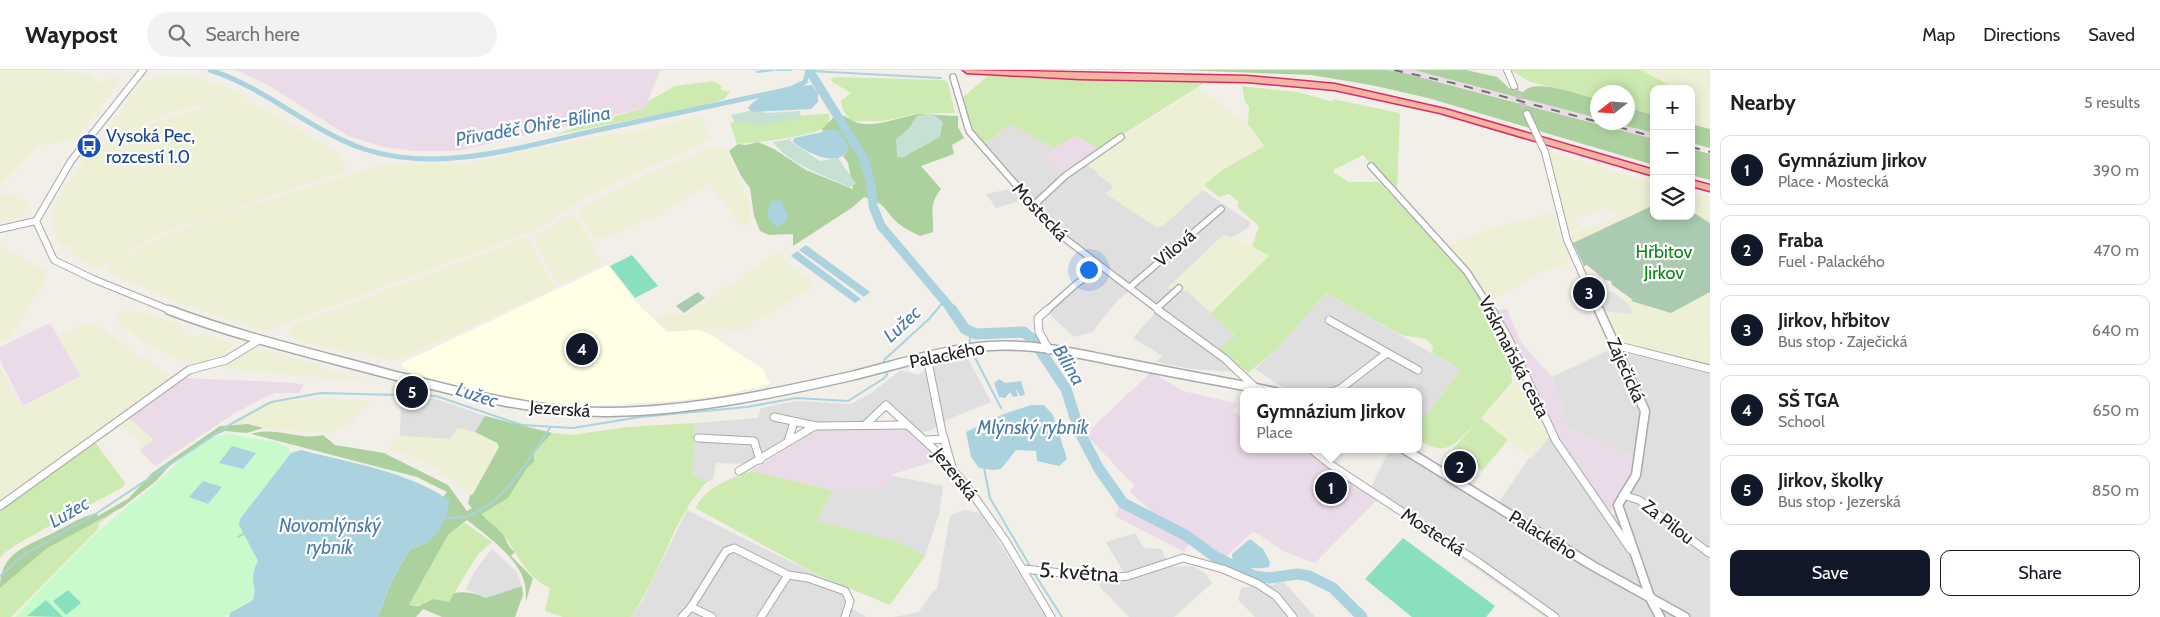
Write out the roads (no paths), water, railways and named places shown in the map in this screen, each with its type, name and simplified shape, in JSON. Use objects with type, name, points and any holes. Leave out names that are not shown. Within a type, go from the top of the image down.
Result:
[{"type":"highway","points":[[967,70],[1080,76],[1247,79],[1335,87],[1442,111],[1650,172]]},
{"type":"highway","points":[[1034,70],[1245,74],[1334,83],[1442,107],[1650,168]]},
{"type":"highway","points":[[1695,180],[1710,184]]},
{"type":"highway","points":[[1695,185],[1710,188]]},
{"type":"street","points":[[0,229],[36,221],[55,183],[143,70]]},
{"type":"street","points":[[1507,70],[1514,86]]},
{"type":"street","name":"Mostecká","points":[[953,77],[969,130],[1058,234],[1224,358],[1256,388]]},
{"type":"street","name":"Zaječická","points":[[1527,114],[1545,152],[1567,240],[1645,411],[1636,475],[1622,495]]},
{"type":"street","points":[[1033,206],[1065,176],[1121,137]]},
{"type":"street","name":"Vrskmaňská cesta","points":[[1371,166],[1467,272],[1508,338],[1556,441],[1639,562]]},
{"type":"street","name":"Vilová","points":[[1130,287],[1221,209]]},
{"type":"street","name":"Jezerská","points":[[36,221],[54,260],[134,298],[240,335],[491,400],[545,410],[613,412],[738,397]]},
{"type":"street","points":[[1048,350],[1038,332],[1038,318],[1075,285],[1100,267]]},
{"type":"street","points":[[1157,308],[1179,288]]},
{"type":"street","points":[[1329,320],[1418,370]]},
{"type":"street","points":[[0,506],[189,370],[238,355],[259,340]]},
{"type":"street","points":[[1615,345],[1710,369]]},
{"type":"street","name":"Palackého","points":[[738,397],[814,384],[970,348],[1006,346],[1048,350],[1248,388]]},
{"type":"street","points":[[1341,388],[1387,353]]},
{"type":"street","points":[[927,357],[944,438],[953,468]]},
{"type":"street","name":"Jezerská","points":[[865,424],[886,405],[926,440],[953,468],[1024,569],[1051,617]]},
{"type":"street","points":[[774,417],[816,426],[907,425]]},
{"type":"street","points":[[788,441],[794,422]]},
{"type":"street","points":[[739,471],[816,426]]},
{"type":"street","points":[[698,438],[754,441],[760,460]]},
{"type":"street","points":[[926,440],[944,438]]},
{"type":"street","name":"Mostecká","points":[[1317,453],[1555,617]]},
{"type":"street","name":"Palackého","points":[[1411,453],[1679,616]]},
{"type":"street","points":[[1622,495],[1618,505],[1620,515],[1660,617]]},
{"type":"street","name":"Za Pilou","points":[[1622,495],[1639,500],[1709,553],[1710,551]]},
{"type":"street","points":[[682,617],[726,551],[734,548],[788,575],[808,578],[846,592],[850,601],[845,617]]},
{"type":"street","name":"5. května","points":[[1024,569],[1109,578],[1128,576],[1183,558],[1223,569],[1258,584],[1276,596],[1293,617]]},
{"type":"street","points":[[761,617],[788,575]]},
{"type":"street","points":[[691,606],[712,617]]},
{"type":"water","points":[[812,85],[818,93],[818,102],[811,109],[752,112],[748,108],[760,97],[787,88]]},
{"type":"water","points":[[832,130],[838,131],[849,146],[845,153],[839,157],[832,159],[824,158],[807,151],[793,142],[794,138]]},
{"type":"water","points":[[775,200],[781,202],[787,214],[786,222],[776,227],[767,216],[770,203]]},
{"type":"water","points":[[806,245],[870,292],[864,297],[799,250]]},
{"type":"water","points":[[797,251],[861,299],[855,303],[791,256]]},
{"type":"water","points":[[999,379],[1005,383],[1021,381],[1025,395],[1020,396],[1015,387],[1018,396],[1013,397],[1010,392],[1005,398],[999,397],[994,383]]},
{"type":"water","name":"Mlýnský rybník","points":[[1031,405],[1044,405],[1053,415],[1067,459],[1059,466],[1037,461],[1036,451],[1016,450],[1001,469],[979,468],[971,457],[966,432],[1004,414]]},
{"type":"water","points":[[232,446],[256,453],[243,469],[219,463]]},
{"type":"water","name":"Novomlýnský rybník","points":[[301,450],[396,475],[432,490],[449,500],[448,512],[439,531],[430,541],[410,549],[392,580],[378,617],[229,617],[230,613],[253,600],[253,573],[258,561],[239,525],[240,519],[291,453]]},
{"type":"water","points":[[203,481],[222,487],[208,504],[189,497]]},
{"type":"water","points":[[1250,539],[1263,549],[1270,562],[1269,567],[1249,567],[1240,564],[1232,558],[1232,554]]},
{"type":"waterway","name":"Přivaděč Ohře-Bílina","points":[[210,70],[250,87],[344,141],[364,149],[393,156],[422,159],[452,158],[511,150],[790,89],[805,82],[808,70]]},
{"type":"waterway","points":[[757,72],[773,70]]},
{"type":"waterway","points":[[777,70],[791,70]]},
{"type":"waterway","name":"Bílina","points":[[809,70],[863,157],[871,183],[873,206],[881,226],[953,311]]},
{"type":"waterway","points":[[811,71],[941,78]]},
{"type":"waterway","name":"Lužec","points":[[885,366],[884,360],[929,319],[945,300]]},
{"type":"waterway","name":"Bílina","points":[[952,310],[965,329],[976,334],[1024,332],[1034,341],[1066,389],[1080,433],[1099,469],[1123,503],[1187,536],[1214,556],[1254,576],[1269,578],[1298,574],[1309,576],[1333,588],[1362,617]]},
{"type":"waterway","points":[[969,346],[971,333]]},
{"type":"waterway","points":[[971,350],[1001,408]]},
{"type":"waterway","name":"Lužec","points":[[0,576],[23,555],[97,513],[231,424],[271,402],[321,393],[436,396],[522,425],[573,428],[640,417],[747,407],[796,398],[848,401],[883,379],[887,375],[886,370]]},
{"type":"waterway","points":[[445,518],[468,516],[481,510],[493,501],[525,466],[550,428]]},
{"type":"waterway","points":[[984,468],[990,498],[1030,566]]},
{"type":"waterway","points":[[238,537],[245,533]]},
{"type":"waterway","points":[[1034,573],[1062,617]]},
{"type":"tunnel","points":[[1514,86],[1527,114]]},
{"type":"railway","points":[[1394,70],[1453,83],[1590,120]]},
{"type":"railway","points":[[1629,130],[1650,136]]},
{"type":"railway","points":[[1695,148],[1710,152]]},
{"type":"place","name":"Vysoká Pec, rozcestí 1.0","points":[[89,146]]},
{"type":"place","name":"Jirkov, hřbitov","points":[[1589,293]]},
{"type":"place","name":"SŠ TGA","points":[[582,349]]},
{"type":"place","name":"Jirkov, školky","points":[[412,392]]},
{"type":"place","name":"Fraba","points":[[1460,467]]},
{"type":"place","name":"Gymnázium Jirkov","points":[[1331,488]]},
{"type":"park label","name":"Hřbitov Jirkov","points":[[1664,262]]}]
